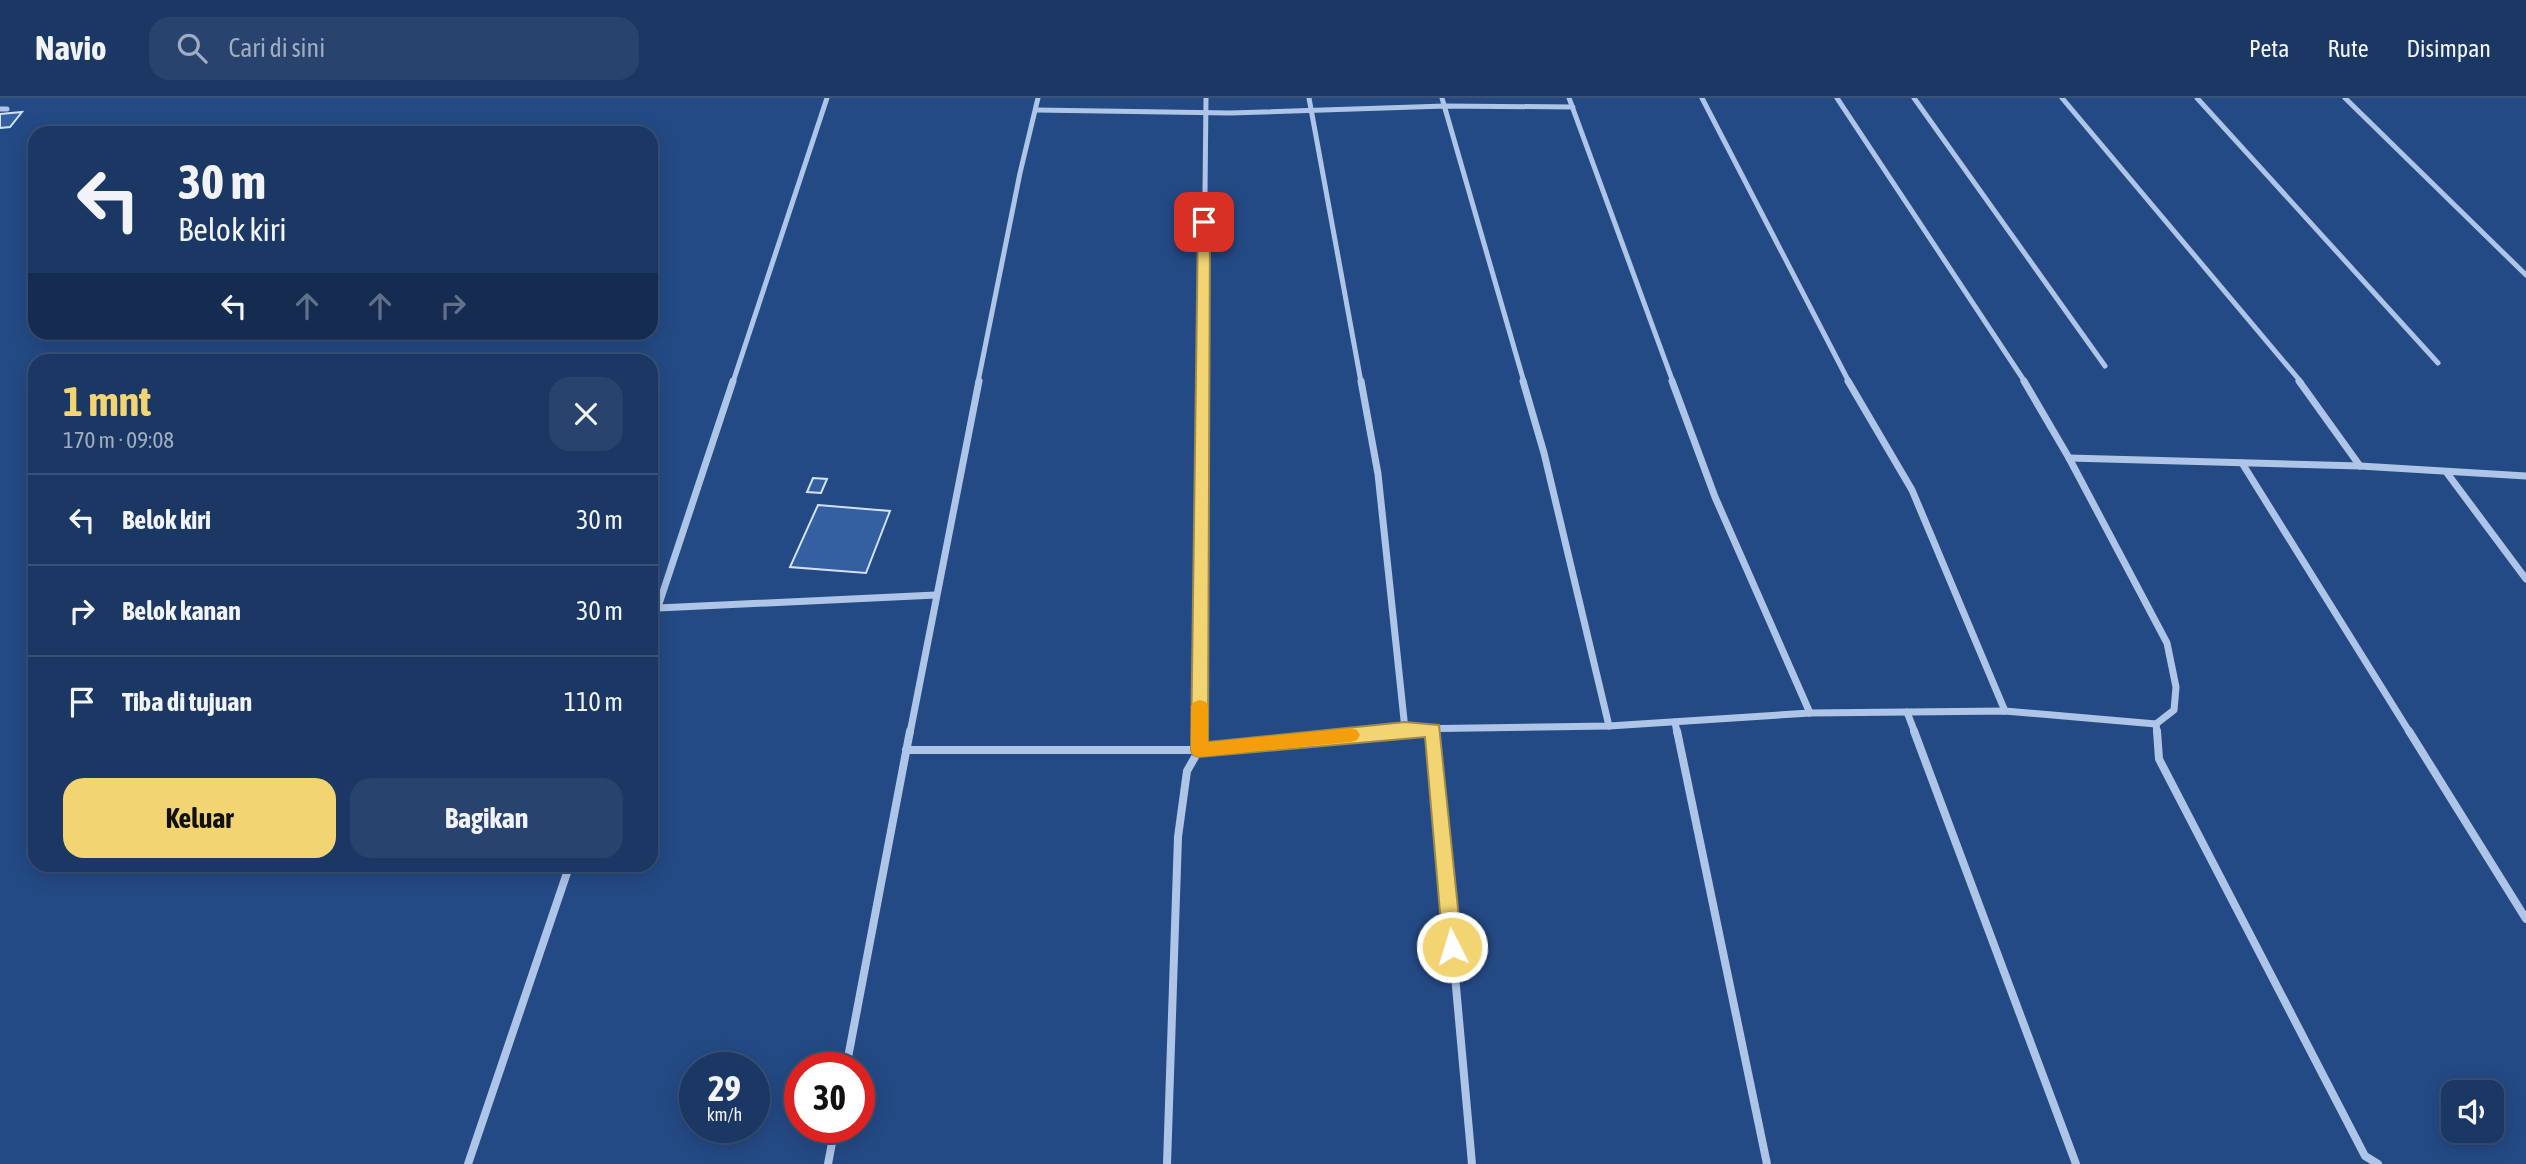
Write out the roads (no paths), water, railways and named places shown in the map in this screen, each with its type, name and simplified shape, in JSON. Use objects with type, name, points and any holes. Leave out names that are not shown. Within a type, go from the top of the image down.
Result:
[{"type":"street","points":[[827,98],[658,608],[936,595]]},
{"type":"street","points":[[849,1052],[936,595],[1020,173],[1038,98]]},
{"type":"street","points":[[1167,1164],[1178,837],[1187,771],[1199,750],[1206,98]]},
{"type":"street","points":[[1309,98],[1378,474],[1405,729]]},
{"type":"street","points":[[1442,98],[1544,453],[1609,726]]},
{"type":"street","points":[[1569,98],[1715,497],[1810,713]]},
{"type":"street","points":[[1702,98],[1843,372],[1912,490],[2005,711]]},
{"type":"street","points":[[906,750],[1199,750],[1405,729],[1609,726],[1810,713],[2005,711],[2156,724],[2174,710],[2176,687],[2167,643],[2069,458],[2009,355],[1837,98]]},
{"type":"street","points":[[1914,98],[2105,366]]},
{"type":"street","points":[[2062,98],[2286,362],[2360,466]]},
{"type":"street","points":[[2197,98],[2438,363]]},
{"type":"street","points":[[2345,98],[2526,275]]},
{"type":"street","points":[[1036,110],[1230,113],[1445,106],[1573,107]]},
{"type":"street","points":[[0,109],[7,109]]},
{"type":"street","points":[[2069,458],[2360,466],[2526,476]]},
{"type":"street","points":[[2242,463],[2526,919]]},
{"type":"street","points":[[2447,473],[2526,579]]},
{"type":"street","points":[[1907,712],[2076,1164]]},
{"type":"street","points":[[1675,722],[1768,1164]]},
{"type":"street","points":[[2156,724],[2159,759],[2365,1156],[2378,1164]]},
{"type":"street","points":[[1433,730],[1472,1164]]},
{"type":"street","points":[[468,1164],[567,872]]},
{"type":"street","points":[[828,1164],[832,1143]]}]
